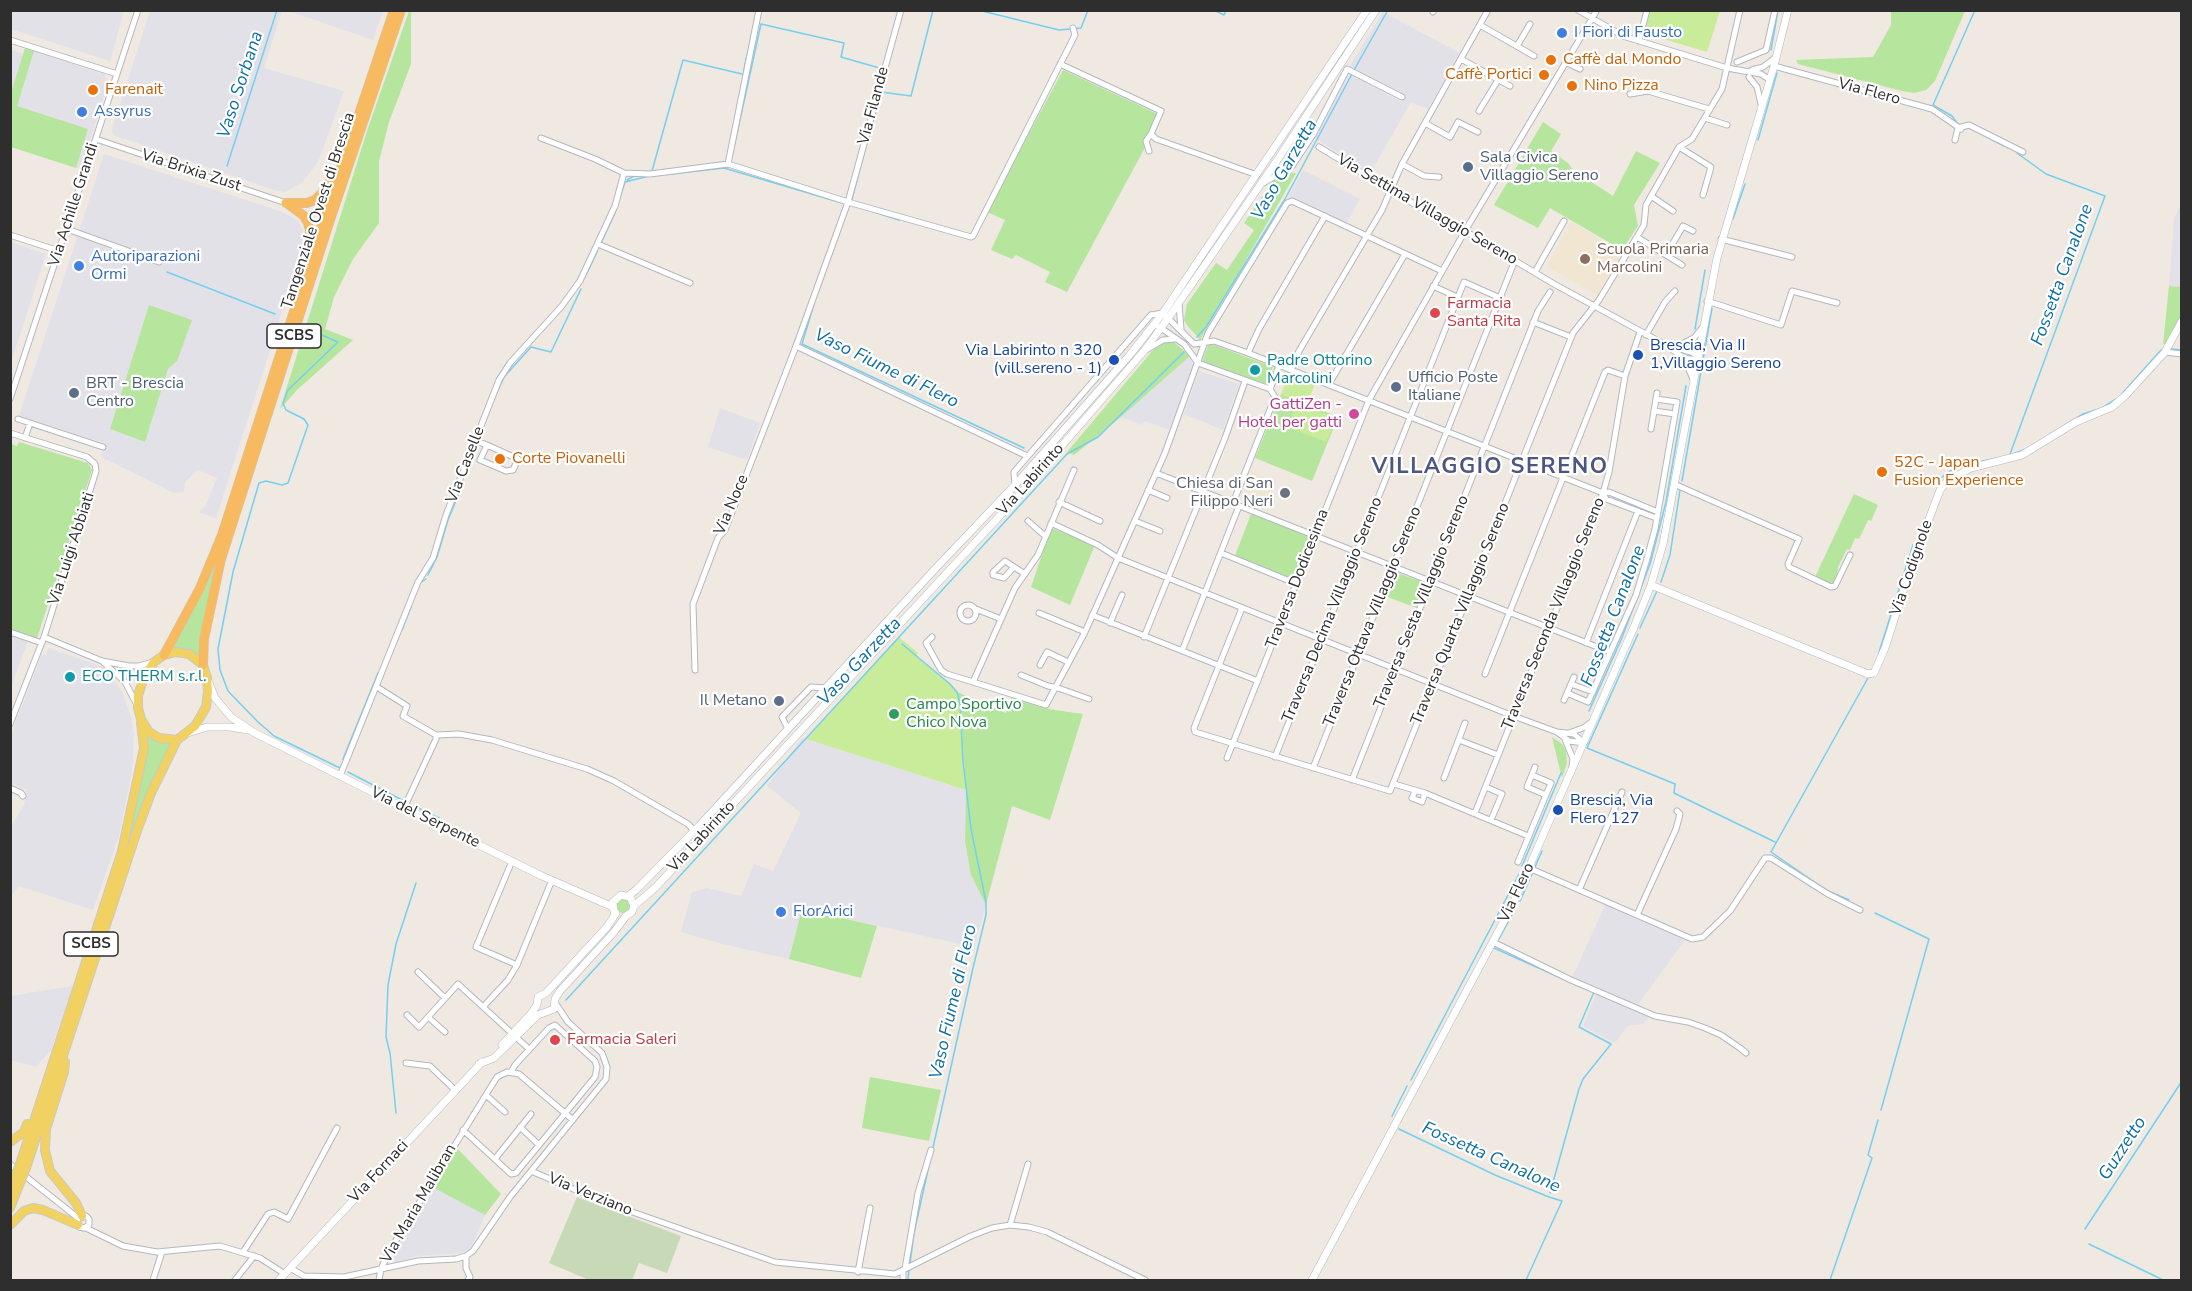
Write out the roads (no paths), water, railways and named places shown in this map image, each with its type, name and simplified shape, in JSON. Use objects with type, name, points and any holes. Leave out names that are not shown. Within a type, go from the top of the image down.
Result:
[{"type":"highway","name":"Tangenziale Ovest di Brescia","points":[[164,655],[200,588],[215,554],[394,10]]},
{"type":"highway","name":"Tangenziale Ovest di Brescia","points":[[203,665],[204,639],[221,559],[330,220],[401,10]]},
{"type":"highway","points":[[286,203],[308,203],[320,196],[331,180],[348,134],[357,120]]},
{"type":"highway","points":[[286,203],[304,216],[310,231],[298,299]]},
{"type":"main road","points":[[164,655],[176,652],[189,654],[203,665]]},
{"type":"main road","name":"Tangenziale Ovest di Brescia","points":[[61,1053],[122,851],[144,748],[138,696],[144,677],[154,662],[164,655]]},
{"type":"main road","name":"Tangenziale Ovest di Brescia","points":[[10,1208],[19,1176],[19,1165],[61,1053],[151,793],[177,740],[195,726],[206,707],[207,678],[203,665]]},
{"type":"main road","points":[[141,719],[148,732],[159,738],[177,740]]},
{"type":"main road","points":[[10,1142],[24,1132],[47,1064],[61,1053],[64,1072],[46,1129],[45,1150],[50,1171],[76,1203],[83,1222]]},
{"type":"main road","name":"Tangenziale Ovest di Brescia","points":[[10,1190],[19,1176]]},
{"type":"main road","points":[[10,1225],[24,1211],[33,1208],[83,1222]]},
{"type":"street","name":"Via Achille Grandi","points":[[10,399],[138,10]]},
{"type":"street","points":[[728,164],[759,10]]},
{"type":"street","name":"Via Filande","points":[[848,202],[901,10]]},
{"type":"street","name":"Via Labirinto","points":[[628,896],[694,831],[1015,485],[1158,326],[1367,10]]},
{"type":"street","name":"Via Labirinto","points":[[1166,315],[1179,304],[1376,10]]},
{"type":"street","points":[[1291,370],[1299,351],[1382,210],[1402,164],[1488,10]]},
{"type":"street","points":[[1578,10],[1623,36],[1727,68],[1750,74],[1761,74],[1770,80]]},
{"type":"street","name":"Traversa Dodicesima","points":[[1227,758],[1369,400],[1465,231],[1597,10]]},
{"type":"street","points":[[1638,41],[1647,10]]},
{"type":"street","name":"Traversa Quarta Villaggio Sereno","points":[[1352,780],[1390,791],[1394,784],[1571,337],[1594,307],[1644,225],[1646,205],[1679,147],[1692,139],[1722,89],[1740,10]]},
{"type":"street","points":[[1737,62],[1766,50],[1775,10]]},
{"type":"street","name":"Via Flero","points":[[1312,1281],[1529,868],[1651,585],[1663,544],[1707,301],[1721,239],[1770,80],[1788,10]]},
{"type":"street","points":[[1517,46],[1530,24]]},
{"type":"street","points":[[1480,25],[1534,56]]},
{"type":"street","points":[[541,138],[624,173],[650,174],[728,164],[848,202],[968,237],[973,236],[1075,35],[1073,28]]},
{"type":"street","points":[[10,40],[117,74]]},
{"type":"street","points":[[1750,74],[1776,57]]},
{"type":"street","points":[[1344,59],[1351,71],[1402,97]]},
{"type":"street","points":[[1461,59],[1510,86]]},
{"type":"street","points":[[1566,62],[1580,69]]},
{"type":"street","points":[[1060,64],[1161,111],[1146,141],[1149,151]]},
{"type":"street","name":"Via Flero","points":[[1774,66],[1932,109],[1960,128],[1970,124],[2023,152]]},
{"type":"street","points":[[1259,186],[1292,166],[1351,71]]},
{"type":"street","points":[[1750,74],[1757,87],[1762,107]]},
{"type":"street","points":[[1479,111],[1497,80]]},
{"type":"street","points":[[1630,94],[1648,91],[1709,110]]},
{"type":"street","points":[[1705,118],[1727,125]]},
{"type":"street","points":[[1425,123],[1450,137],[1458,122],[1478,132]]},
{"type":"street","points":[[1955,140],[1960,128]]},
{"type":"street","points":[[1151,134],[1156,139],[1257,175]]},
{"type":"street","name":"Via Brixia Zust","points":[[96,139],[286,203]]},
{"type":"street","name":"Via Settima Villaggio Sereno","points":[[1319,147],[1436,217],[1465,231],[1684,358],[1697,358]]},
{"type":"street","points":[[1679,147],[1711,166],[1703,195]]},
{"type":"street","points":[[1402,164],[1424,176],[1439,177]]},
{"type":"street","name":"Via Caselle","points":[[340,776],[418,582],[433,558],[446,515],[496,386],[503,372],[561,307],[580,282],[615,206],[624,173]]},
{"type":"street","points":[[1651,196],[1673,211]]},
{"type":"street","points":[[932,637],[926,643],[942,670],[947,674],[1046,705],[1053,687],[1084,633],[1170,443],[1208,333],[1287,203],[1292,201],[1442,271]]},
{"type":"street","name":"Via Noce","points":[[695,670],[693,604],[718,538],[725,530],[796,346],[848,202]]},
{"type":"street","points":[[1248,353],[1258,329],[1324,216]]},
{"type":"street","name":"Via Settima Villaggio Sereno","points":[[1535,272],[1564,222]]},
{"type":"street","points":[[1666,255],[1683,226],[1693,231]]},
{"type":"street","points":[[67,229],[159,262]]},
{"type":"street","points":[[10,235],[59,251]]},
{"type":"street","points":[[1637,237],[1683,265]]},
{"type":"street","points":[[1721,239],[1792,257]]},
{"type":"street","points":[[598,244],[690,283]]},
{"type":"street","points":[[1329,384],[1405,254]]},
{"type":"street","name":"Traversa Ottava Villaggio Sereno","points":[[1313,768],[1515,260]]},
{"type":"street","name":"Traversa Decima Villaggio Sereno","points":[[1275,757],[1464,282],[1500,298]]},
{"type":"street","points":[[1433,286],[1457,297]]},
{"type":"street","points":[[1643,334],[1675,291]]},
{"type":"street","points":[[1707,301],[1781,325],[1792,291],[1837,303]]},
{"type":"street","name":"Traversa Sesta Villaggio Sereno","points":[[1352,780],[1533,322],[1550,292]]},
{"type":"street","points":[[1179,304],[1181,329]]},
{"type":"street","points":[[1151,315],[1166,315],[1194,344],[1214,341],[1248,353],[1602,493],[1609,492],[1657,515]]},
{"type":"street","points":[[1151,315],[1158,326],[1184,344],[1198,363],[1270,389],[1275,397],[1233,503]]},
{"type":"street","name":"Via Labirinto","points":[[1015,485],[1014,472],[1151,315]]},
{"type":"street","name":"Via Codignole","points":[[1651,585],[1874,674],[1940,490],[1947,481],[1971,468],[2022,455],[2076,422],[2112,407],[2165,352],[2181,321]]},
{"type":"street","points":[[1533,322],[1571,337]]},
{"type":"street","name":"Via Labirinto","points":[[634,906],[656,887],[1020,494],[1144,351],[1158,326]]},
{"type":"street","points":[[1674,346],[1684,344],[1694,338],[1702,328]]},
{"type":"street","name":"Traversa Seconda Villaggio Sereno","points":[[1475,813],[1602,493],[1609,472],[1624,376],[1643,334]]},
{"type":"street","points":[[1144,351],[1163,340],[1177,339]]},
{"type":"street","name":"Via Settima Villaggio Sereno","points":[[1664,345],[1691,352],[1697,358]]},
{"type":"street","points":[[796,346],[1027,456]]},
{"type":"street","points":[[2165,352],[2181,354]]},
{"type":"street","points":[[1684,358],[1694,379]]},
{"type":"street","points":[[1270,389],[1279,366]]},
{"type":"street","points":[[1485,674],[1605,372],[1608,370],[1624,376]]},
{"type":"street","points":[[1144,637],[1225,438],[1245,381]]},
{"type":"street","points":[[1574,677],[1566,696],[1588,702],[1636,595],[1657,515],[1677,402],[1656,396],[1651,429]]},
{"type":"street","points":[[1654,411],[1675,414]]},
{"type":"street","points":[[18,419],[102,447]]},
{"type":"street","points":[[25,438],[30,423]]},
{"type":"street","name":"Via Luigi Abbiati","points":[[10,433],[90,459],[95,464],[96,471],[43,640],[11,720]]},
{"type":"street","points":[[64,450],[69,436]]},
{"type":"street","points":[[476,441],[487,445],[518,459],[513,470],[506,471],[480,460],[487,445]]},
{"type":"street","points":[[973,682],[1015,588],[1038,555],[1074,470]]},
{"type":"street","points":[[1156,473],[1610,652]]},
{"type":"street","points":[[1674,484],[1799,539],[1788,564],[1831,587],[1835,586],[1850,555]]},
{"type":"street","points":[[1148,490],[1167,498]]},
{"type":"street","points":[[1602,493],[1606,499],[1638,511],[1657,515]]},
{"type":"street","points":[[1059,502],[1100,521]]},
{"type":"street","points":[[1182,651],[1239,506]]},
{"type":"street","points":[[1586,643],[1638,511]]},
{"type":"street","points":[[1135,520],[1160,531]]},
{"type":"street","points":[[1028,521],[1046,536]]},
{"type":"street","points":[[1051,523],[1098,545],[1118,558],[1514,716],[1557,732],[1568,733],[1580,738],[1584,743],[1578,744],[1565,739],[1557,732]]},
{"type":"street","points":[[1221,553],[1297,584]]},
{"type":"street","points":[[1014,567],[1025,574]]},
{"type":"street","points":[[1110,622],[1122,595]]},
{"type":"street","points":[[1242,608],[1194,728],[1195,732],[1352,780]]},
{"type":"street","points":[[976,609],[1001,619]]},
{"type":"street","points":[[1039,614],[1084,633]]},
{"type":"street","points":[[1092,615],[1258,681]]},
{"type":"street","points":[[10,632],[43,640],[102,661],[129,666],[154,662]]},
{"type":"street","points":[[1040,665],[1047,651],[1068,662]]},
{"type":"street","points":[[102,661],[125,682],[138,708]]},
{"type":"street","points":[[1021,675],[1089,699]]},
{"type":"street","name":"Via del Serpente","points":[[207,678],[215,698],[231,717],[253,732],[512,861],[614,906]]},
{"type":"street","points":[[1571,684],[1593,692]]},
{"type":"street","points":[[377,687],[407,706],[403,716],[436,735],[459,734],[492,740],[587,769],[650,802],[688,825],[701,838]]},
{"type":"street","name":"Via Labirinto","points":[[788,729],[782,717],[811,687],[826,688]]},
{"type":"street","points":[[1568,733],[1583,728],[1594,720]]},
{"type":"street","points":[[1444,778],[1465,723]]},
{"type":"street","name":"Via del Serpente","points":[[186,734],[207,727],[230,727],[253,732]]},
{"type":"street","points":[[404,808],[436,740],[436,735]]},
{"type":"street","points":[[1565,739],[1573,759],[1572,770]]},
{"type":"street","points":[[1459,740],[1498,755]]},
{"type":"street","points":[[753,767],[760,774]]},
{"type":"street","points":[[1532,775],[1551,783],[1546,795],[1527,787],[1535,767]]},
{"type":"street","points":[[1394,784],[1425,793],[1528,836]]},
{"type":"street","points":[[1486,787],[1502,794],[1491,820]]},
{"type":"street","points":[[10,788],[23,796]]},
{"type":"street","points":[[1415,791],[1412,798],[1422,802],[1425,793]]},
{"type":"street","points":[[1579,890],[1622,792]]},
{"type":"street","name":"Via Flero","points":[[1518,862],[1546,795]]},
{"type":"street","points":[[1636,915],[1676,829],[1680,814],[1677,811]]},
{"type":"street","points":[[1529,868],[1688,938],[1703,937],[1730,911],[1765,858],[1771,858],[1828,894],[1860,910]]},
{"type":"street","points":[[512,861],[476,947],[517,965]]},
{"type":"street","points":[[483,1007],[508,980],[517,965],[552,880]]},
{"type":"street","points":[[626,916],[614,906],[621,895],[632,899],[634,906]]},
{"type":"street","name":"Via Fornaci","points":[[514,1036],[537,1005],[538,997],[546,993],[607,927],[614,906]]},
{"type":"street","name":"Via Fornaci","points":[[279,1281],[479,1064],[538,1015],[552,1007],[564,986],[632,912],[634,906]]},
{"type":"street","points":[[1492,942],[1571,980],[1655,1016],[1688,1022],[1705,1028],[1721,1035],[1746,1053]]},
{"type":"street","points":[[418,972],[445,998]]},
{"type":"street","points":[[407,1015],[419,1027],[458,984],[529,1050]]},
{"type":"street","points":[[546,993],[552,995],[552,1007]]},
{"type":"street","points":[[531,1171],[603,1084],[607,1073],[606,1060],[592,1043],[552,1007],[537,1005]]},
{"type":"street","points":[[428,1017],[445,1032]]},
{"type":"street","name":"Via Maria Malibran","points":[[379,1281],[381,1269],[390,1250],[495,1079],[511,1072],[514,1065],[549,1028],[555,1025],[585,1052]]},
{"type":"street","points":[[520,1127],[539,1145],[595,1077],[597,1072],[595,1061],[585,1052],[592,1043]]},
{"type":"street","points":[[406,1063],[430,1066],[455,1090]]},
{"type":"street","points":[[511,1072],[519,1074],[573,1120]]},
{"type":"street","points":[[486,1095],[505,1112]]},
{"type":"street","points":[[495,1159],[531,1114]]},
{"type":"street","points":[[243,1252],[268,1214],[274,1212],[288,1219],[337,1128]]},
{"type":"street","name":"Via Maria Malibran","points":[[463,1130],[511,1174],[516,1173],[539,1145]]},
{"type":"street","points":[[903,1281],[914,1210],[931,1150]]},
{"type":"street","points":[[1010,1225],[1028,1164]]},
{"type":"street","points":[[19,1165],[83,1222],[123,1246],[162,1252],[220,1246],[266,1260],[287,1271],[320,1278],[344,1277],[418,1261],[466,1257],[466,1268],[470,1277],[468,1281]]},
{"type":"street","name":"Via Verziano","points":[[466,1257],[479,1243],[510,1197],[531,1171],[604,1202],[775,1262],[890,1275],[971,1236],[992,1228],[1010,1225],[1047,1232],[1145,1281]]},
{"type":"street","points":[[858,1272],[870,1208]]},
{"type":"street","points":[[153,1281],[162,1252]]},
{"type":"street","points":[[235,1281],[254,1256]]},
{"type":"waterway","name":"Vaso Sorbana","points":[[227,166],[277,10]]},
{"type":"waterway","name":"Vaso Fiume di Flero","points":[[881,92],[911,96],[933,10]]},
{"type":"waterway","name":"Vaso Fiume di Flero","points":[[978,10],[1059,30],[1081,28],[1088,10]]},
{"type":"waterway","name":"Vaso Fiume di Flero","points":[[1214,10],[1224,15],[1226,10]]},
{"type":"waterway","name":"Vaso Garzetta","points":[[1354,70],[1388,10]]},
{"type":"waterway","name":"Fossetta Canalone","points":[[1771,50],[1778,10]]},
{"type":"waterway","name":"Fossetta Canalone","points":[[1957,123],[1952,116],[1933,105],[1975,10]]},
{"type":"waterway","points":[[734,147],[761,24],[844,43],[841,57],[883,69]]},
{"type":"waterway","points":[[744,70],[747,55]]},
{"type":"waterway","points":[[652,171],[683,60],[742,74]]},
{"type":"waterway","name":"Fossetta Canalone","points":[[1758,140],[1777,73]]},
{"type":"waterway","name":"Vaso Garzetta","points":[[1197,337],[1206,327],[1285,199],[1352,74]]},
{"type":"waterway","name":"Vaso Fiume di Flero","points":[[852,199],[878,101]]},
{"type":"waterway","name":"Fossetta Canalone","points":[[1991,139],[2004,146]]},
{"type":"waterway","name":"Fossetta Canalone","points":[[2010,454],[2105,196],[2046,174],[2017,153]]},
{"type":"waterway","points":[[671,174],[724,168],[842,203]]},
{"type":"waterway","points":[[627,180],[634,176]]},
{"type":"waterway","points":[[620,197],[625,182],[649,176]]},
{"type":"waterway","name":"Fossetta Canalone","points":[[1733,219],[1745,184]]},
{"type":"waterway","points":[[874,212],[899,220]]},
{"type":"waterway","points":[[601,243],[615,213]]},
{"type":"waterway","points":[[585,277],[597,252]]},
{"type":"waterway","name":"Fossetta Canalone","points":[[1695,329],[1705,270]]},
{"type":"waterway","points":[[167,272],[275,314]]},
{"type":"waterway","points":[[494,399],[504,377],[531,347],[551,352],[581,289]]},
{"type":"waterway","name":"Vaso Fiume di Flero","points":[[814,304],[802,344],[1024,448]]},
{"type":"waterway","name":"Fossetta Canalone","points":[[1682,481],[1712,308]]},
{"type":"waterway","points":[[308,329],[338,342],[288,390],[283,403],[286,410],[304,419],[308,425],[288,483],[282,485],[266,481],[259,483],[233,572],[218,649],[220,670],[228,691],[257,721],[274,736],[340,768],[342,764]]},
{"type":"waterway","points":[[2171,349],[2182,350]]},
{"type":"waterway","points":[[2120,396],[2161,350]]},
{"type":"waterway","name":"Vaso Garzetta","points":[[566,1000],[1067,454],[1098,437],[1184,352]]},
{"type":"waterway","name":"Fossetta Canalone","points":[[1589,711],[1621,640],[1650,564],[1666,502],[1686,386]]},
{"type":"waterway","points":[[2049,435],[2083,414],[2102,408],[2116,399]]},
{"type":"waterway","points":[[2015,453],[2024,450]]},
{"type":"waterway","points":[[1941,478],[1950,471],[1969,464],[2002,457]]},
{"type":"waterway","name":"Fossetta Canalone","points":[[1661,582],[1670,555],[1680,490]]},
{"type":"waterway","points":[[428,575],[437,557],[459,493]]},
{"type":"waterway","points":[[1879,652],[1913,545]]},
{"type":"waterway","points":[[420,583],[426,579]]},
{"type":"waterway","name":"Fossetta Canalone","points":[[1640,628],[1657,591]]},
{"type":"waterway","points":[[402,630],[411,607]]},
{"type":"waterway","points":[[1638,634],[1587,748],[1675,784],[1674,793],[1775,842]]},
{"type":"waterway","name":"Vaso Fiume di Flero","points":[[902,644],[957,692],[971,829],[986,902],[986,915],[914,1233],[910,1264]]},
{"type":"waterway","points":[[343,759],[378,673]]},
{"type":"waterway","points":[[1849,900],[1826,890],[1771,852],[1868,678]]},
{"type":"waterway","points":[[348,772],[404,801]]},
{"type":"waterway","name":"Fossetta Canalone","points":[[1522,866],[1561,773]]},
{"type":"waterway","points":[[414,806],[439,818]]},
{"type":"waterway","name":"Fossetta Canalone","points":[[1535,867],[1542,851]]},
{"type":"waterway","name":"Fossetta Canalone","points":[[1411,1080],[1519,874]]},
{"type":"waterway","name":"Fossetta Canalone","points":[[1520,901],[1532,874]]},
{"type":"waterway","points":[[396,1113],[390,1053],[386,1037],[388,985],[396,944],[416,883]]},
{"type":"waterway","name":"Fossetta Canalone","points":[[1499,939],[1514,911]]},
{"type":"waterway","points":[[1875,913],[1929,939],[1881,1110]]},
{"type":"waterway","name":"Fossetta Canalone","points":[[1494,948],[1581,987]]},
{"type":"waterway","name":"Fossetta Canalone","points":[[1550,1193],[1583,1079],[1611,1044],[1579,1027],[1594,992]]},
{"type":"waterway","name":"Guzzetto","points":[[2085,1229],[2182,1081]]},
{"type":"waterway","name":"Fossetta Canalone","points":[[1392,1116],[1407,1086]]},
{"type":"waterway","points":[[1830,1280],[1872,1158],[1868,1155],[1878,1120]]},
{"type":"waterway","name":"Fossetta Canalone","points":[[1399,1129],[1495,1175],[1562,1201],[1526,1280]]},
{"type":"waterway","name":"Guzzetto","points":[[2089,1244],[2163,1280]]},
{"type":"waterway","name":"Vaso Fiume di Flero","points":[[908,1280],[909,1268]]},
{"type":"place","name":"I Fiori di Fausto","points":[[1562,33]]},
{"type":"place","name":"Caffè dal Mondo","points":[[1551,60]]},
{"type":"place","name":"Caffè Portici","points":[[1544,75]]},
{"type":"place","name":"Nino Pizza","points":[[1572,86]]},
{"type":"place","name":"Farenait","points":[[93,90]]},
{"type":"place","name":"Assyrus","points":[[82,112]]},
{"type":"place","name":"Sala Civica Villaggio Sereno","points":[[1468,167]]},
{"type":"place","name":"Scuola Primaria Marcolini","points":[[1585,259]]},
{"type":"place","name":"Autoriparazioni Ormi","points":[[79,266]]},
{"type":"place","name":"Farmacia Santa Rita","points":[[1435,313]]},
{"type":"place","name":"Brescia, Via II 1,Villaggio Sereno","points":[[1638,355]]},
{"type":"place","name":"Via Labirinto n 320 (vill.sereno - 1)","points":[[1114,360]]},
{"type":"place","name":"Padre Ottorino Marcolini","points":[[1255,370]]},
{"type":"place","name":"Ufficio Poste Italiane","points":[[1396,387]]},
{"type":"place","name":"BRT - Brescia Centro","points":[[74,393]]},
{"type":"place","name":"GattiZen - Hotel per gatti","points":[[1354,414]]},
{"type":"place","name":"Corte Piovanelli","points":[[500,459]]},
{"type":"place","name":"52C - Japan Fusion Experience","points":[[1882,472]]},
{"type":"place","name":"Chiesa di San Filippo Neri","points":[[1285,493]]},
{"type":"place","name":"ECO THERM s.r.l.","points":[[70,677]]},
{"type":"place","name":"Il Metano","points":[[779,701]]},
{"type":"place","name":"Campo Sportivo Chico Nova","points":[[894,714]]},
{"type":"place","name":"Brescia, Via Flero 127","points":[[1558,810]]},
{"type":"place","name":"FlorArici","points":[[781,912]]},
{"type":"place","name":"Farmacia Saleri","points":[[555,1040]]},
{"type":"district","name":"VILLAGGIO SERENO","points":[[1490,468]]}]
